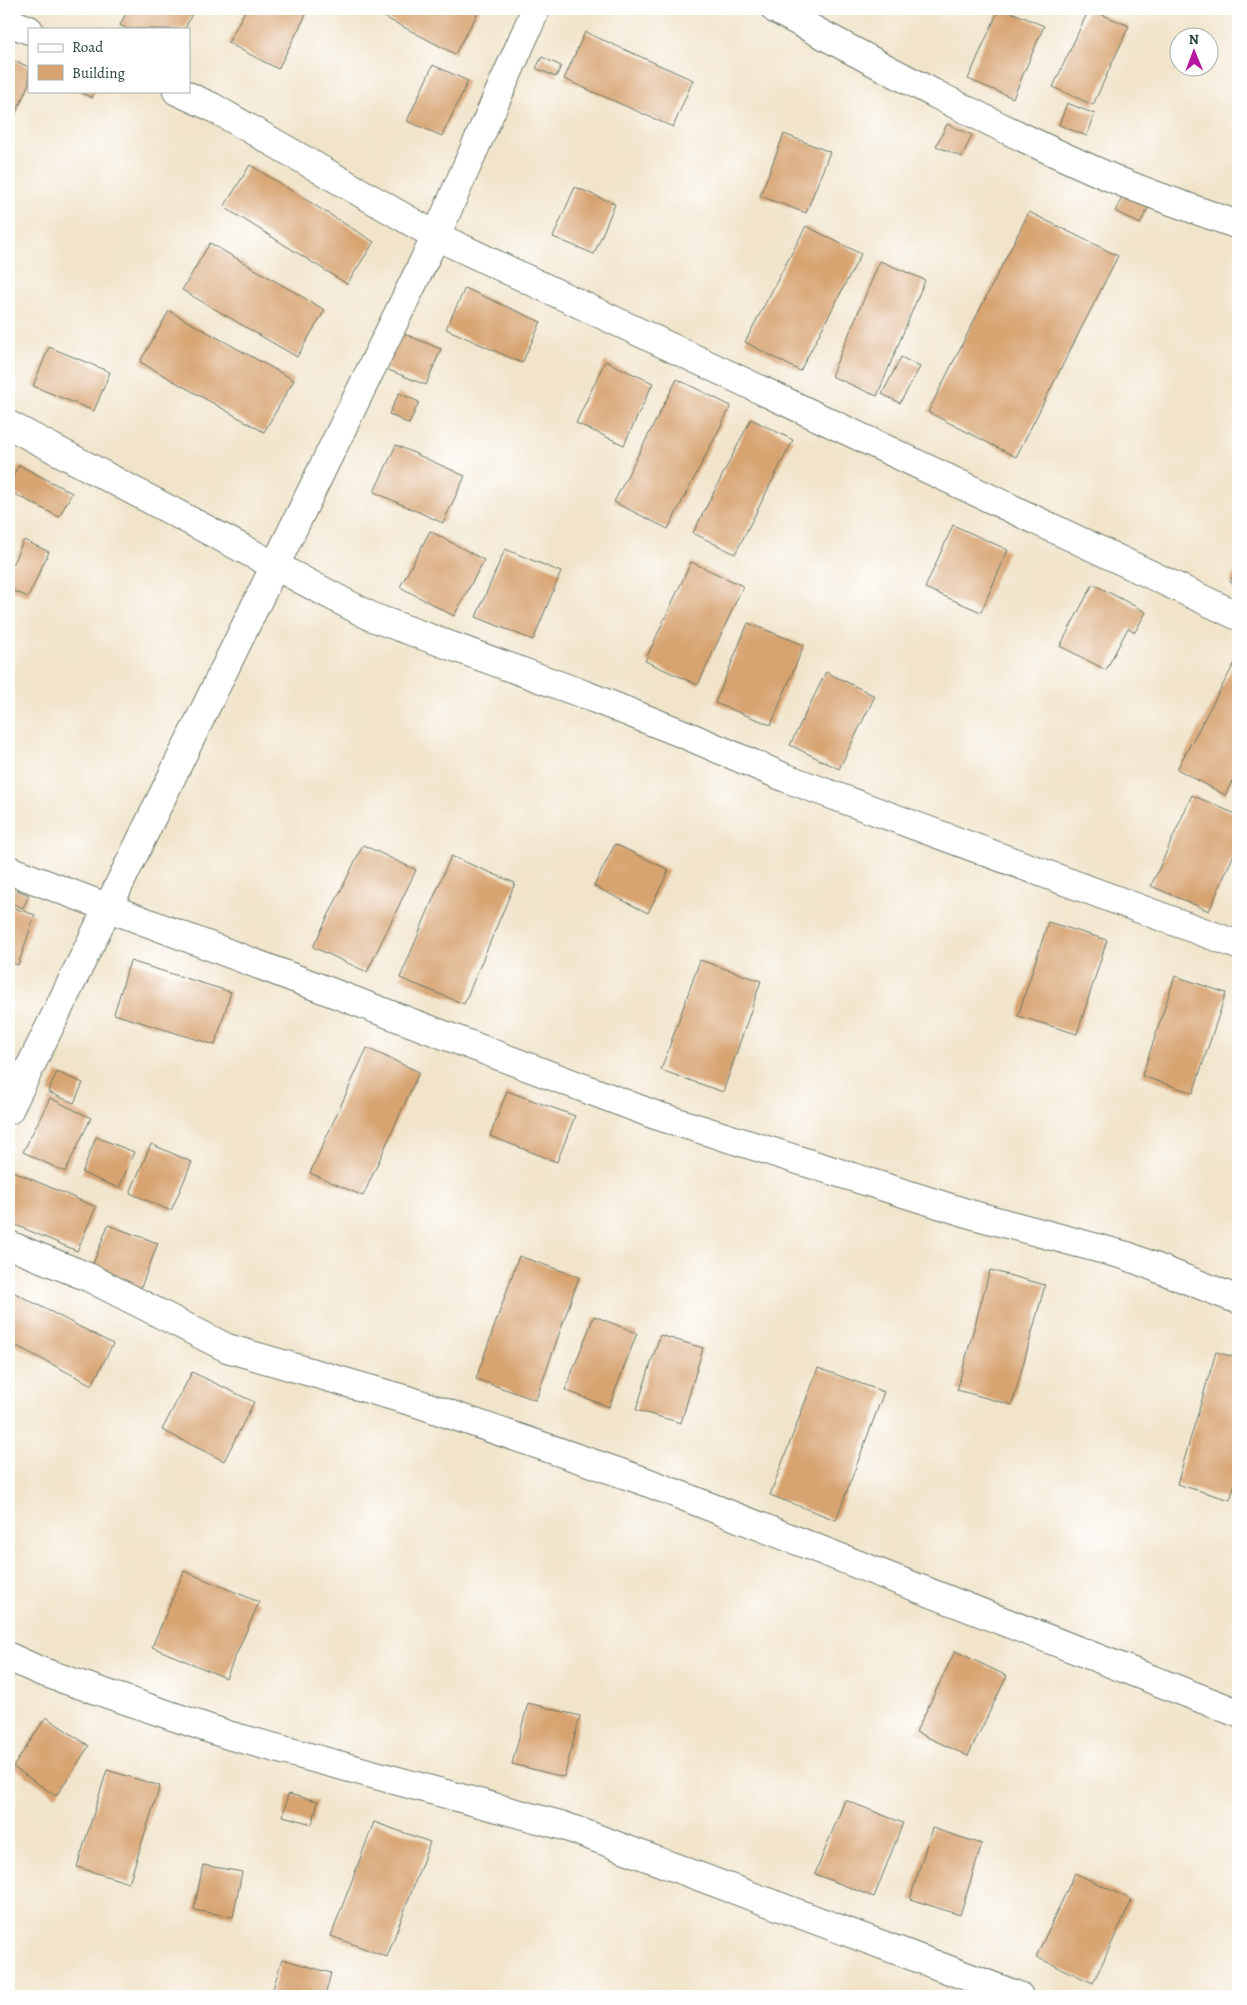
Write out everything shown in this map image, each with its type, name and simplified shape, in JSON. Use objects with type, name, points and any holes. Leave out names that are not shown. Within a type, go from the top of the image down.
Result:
[{"type":"street","points":[[9,1110],[436,236],[536,9]]},
{"type":"street","points":[[775,9],[926,90],[1035,142],[1115,179],[1238,225]]},
{"type":"street","points":[[9,22],[28,30]]},
{"type":"street","points":[[179,92],[212,107],[436,236],[1238,616]]},
{"type":"street","points":[[9,424],[372,617],[583,694],[786,778],[1238,944]]},
{"type":"street","points":[[9,870],[654,1115],[970,1214],[1127,1256],[1236,1300]]},
{"type":"street","points":[[9,1245],[88,1277],[228,1348],[414,1402],[644,1482],[1238,1713]]},
{"type":"street","points":[[9,1657],[40,1671],[228,1735],[564,1826],[1019,1996]]},
{"type":"building","points":[[128,9],[194,9],[185,28],[125,28],[120,25]]},
{"type":"building","points":[[246,9],[309,9],[278,69],[228,43]]},
{"type":"building","points":[[369,9],[480,9],[455,54]]},
{"type":"building","points":[[999,9],[1004,9],[1044,26],[1013,98],[968,79]]},
{"type":"building","points":[[1089,9],[1129,26],[1093,105],[1053,87]]},
{"type":"building","points":[[585,32],[693,80],[673,127],[564,79]]},
{"type":"building","points":[[542,57],[561,66],[556,77],[536,68]]},
{"type":"building","points":[[9,58],[28,67],[28,85],[9,130]]},
{"type":"building","points":[[433,65],[468,81],[442,136],[407,121]]},
{"type":"building","points":[[80,92],[95,92],[92,98]]},
{"type":"building","points":[[1067,103],[1095,114],[1087,136],[1059,125]]},
{"type":"building","points":[[947,124],[972,135],[962,157],[936,146]]},
{"type":"building","points":[[784,134],[830,152],[806,213],[760,196]]},
{"type":"building","points":[[250,165],[374,242],[347,284],[224,207]]},
{"type":"building","points":[[575,187],[615,204],[594,254],[553,237]]},
{"type":"building","points":[[1124,194],[1149,206],[1140,224],[1115,211]]},
{"type":"building","points":[[1029,212],[1118,256],[1016,457],[928,412]]},
{"type":"building","points":[[806,226],[861,254],[800,371],[745,342]]},
{"type":"building","points":[[210,243],[325,310],[297,357],[182,290]]},
{"type":"building","points":[[880,261],[925,280],[877,396],[831,376]]},
{"type":"building","points":[[465,288],[541,322],[522,363],[446,329]]},
{"type":"building","points":[[169,311],[294,380],[264,432],[140,362]]},
{"type":"building","points":[[402,333],[441,349],[426,385],[386,369]]},
{"type":"building","points":[[49,347],[110,372],[94,411],[33,386]]},
{"type":"building","points":[[901,357],[920,367],[900,403],[882,394]]},
{"type":"building","points":[[605,361],[653,383],[624,445],[576,423]]},
{"type":"building","points":[[677,379],[731,406],[668,529],[614,502]]},
{"type":"building","points":[[399,393],[419,402],[409,424],[389,414]]},
{"type":"building","points":[[751,419],[793,440],[735,554],[693,533]]},
{"type":"building","points":[[396,445],[465,476],[443,523],[374,492]]},
{"type":"building","points":[[19,465],[72,493],[59,517],[9,491],[9,483]]},
{"type":"building","points":[[953,525],[1008,550],[981,612],[925,588]]},
{"type":"building","points":[[430,531],[484,560],[454,616],[400,587]]},
{"type":"building","points":[[24,540],[49,552],[28,597],[9,589],[9,571]]},
{"type":"building","points":[[505,549],[561,572],[533,640],[476,617]]},
{"type":"building","points":[[691,562],[743,586],[698,685],[645,661]]},
{"type":"building","points":[[1238,565],[1238,586],[1230,582]]},
{"type":"building","points":[[1093,584],[1146,612],[1135,632],[1128,628],[1106,670],[1060,646]]},
{"type":"building","points":[[748,623],[804,645],[771,725],[715,703]]},
{"type":"building","points":[[1238,657],[1238,770],[1225,795],[1177,769]]},
{"type":"building","points":[[826,672],[875,696],[839,769],[790,745]]},
{"type":"building","points":[[1192,795],[1238,815],[1238,845],[1209,911],[1151,886]]},
{"type":"building","points":[[615,844],[669,870],[648,913],[594,886]]},
{"type":"building","points":[[363,845],[416,870],[367,972],[313,947]]},
{"type":"building","points":[[451,856],[515,883],[464,1004],[400,978]]},
{"type":"building","points":[[9,887],[29,895],[23,908],[9,902]]},
{"type":"building","points":[[9,906],[35,915],[18,965],[9,962]]},
{"type":"building","points":[[1048,922],[1107,940],[1077,1034],[1018,1016]]},
{"type":"building","points":[[700,960],[761,981],[723,1092],[661,1070]]},
{"type":"building","points":[[130,961],[231,992],[215,1045],[114,1014]]},
{"type":"building","points":[[1175,976],[1226,993],[1193,1093],[1142,1076]]},
{"type":"building","points":[[367,1048],[419,1072],[363,1196],[310,1173]]},
{"type":"building","points":[[57,1072],[83,1083],[74,1103],[48,1092]]},
{"type":"building","points":[[507,1091],[575,1116],[557,1162],[490,1136]]},
{"type":"building","points":[[50,1098],[91,1118],[65,1172],[23,1152]]},
{"type":"building","points":[[96,1137],[134,1152],[119,1188],[82,1173]]},
{"type":"building","points":[[151,1144],[192,1162],[171,1211],[130,1193]]},
{"type":"building","points":[[10,1170],[96,1207],[77,1251],[9,1222]]},
{"type":"building","points":[[108,1225],[158,1243],[138,1295],[88,1277]]},
{"type":"building","points":[[519,1256],[579,1277],[536,1400],[476,1379]]},
{"type":"building","points":[[990,1270],[1045,1285],[1012,1405],[957,1390]]},
{"type":"building","points":[[9,1290],[113,1344],[92,1385],[9,1342]]},
{"type":"building","points":[[594,1316],[637,1333],[609,1407],[565,1390]]},
{"type":"building","points":[[660,1335],[703,1348],[681,1423],[636,1410]]},
{"type":"building","points":[[1216,1352],[1238,1358],[1238,1473],[1230,1500],[1177,1484]]},
{"type":"building","points":[[818,1368],[884,1392],[836,1520],[770,1495]]},
{"type":"building","points":[[192,1372],[254,1402],[224,1461],[162,1430]]},
{"type":"building","points":[[184,1571],[259,1602],[226,1678],[152,1647]]},
{"type":"building","points":[[955,1651],[1007,1676],[968,1756],[916,1732]]},
{"type":"building","points":[[528,1703],[580,1716],[564,1777],[512,1764]]},
{"type":"building","points":[[46,1717],[89,1746],[56,1796],[13,1767]]},
{"type":"building","points":[[107,1770],[160,1786],[129,1883],[77,1867]]},
{"type":"building","points":[[288,1794],[318,1801],[312,1824],[283,1816]]},
{"type":"building","points":[[845,1800],[903,1823],[874,1897],[815,1874]]},
{"type":"building","points":[[374,1822],[430,1842],[387,1957],[331,1936]]},
{"type":"building","points":[[932,1828],[982,1844],[960,1915],[910,1899]]},
{"type":"building","points":[[203,1865],[242,1872],[233,1917],[194,1910]]},
{"type":"building","points":[[1075,1873],[1132,1900],[1093,1983],[1036,1957]]},
{"type":"building","points":[[282,1959],[331,1973],[325,1996],[271,1996]]}]
